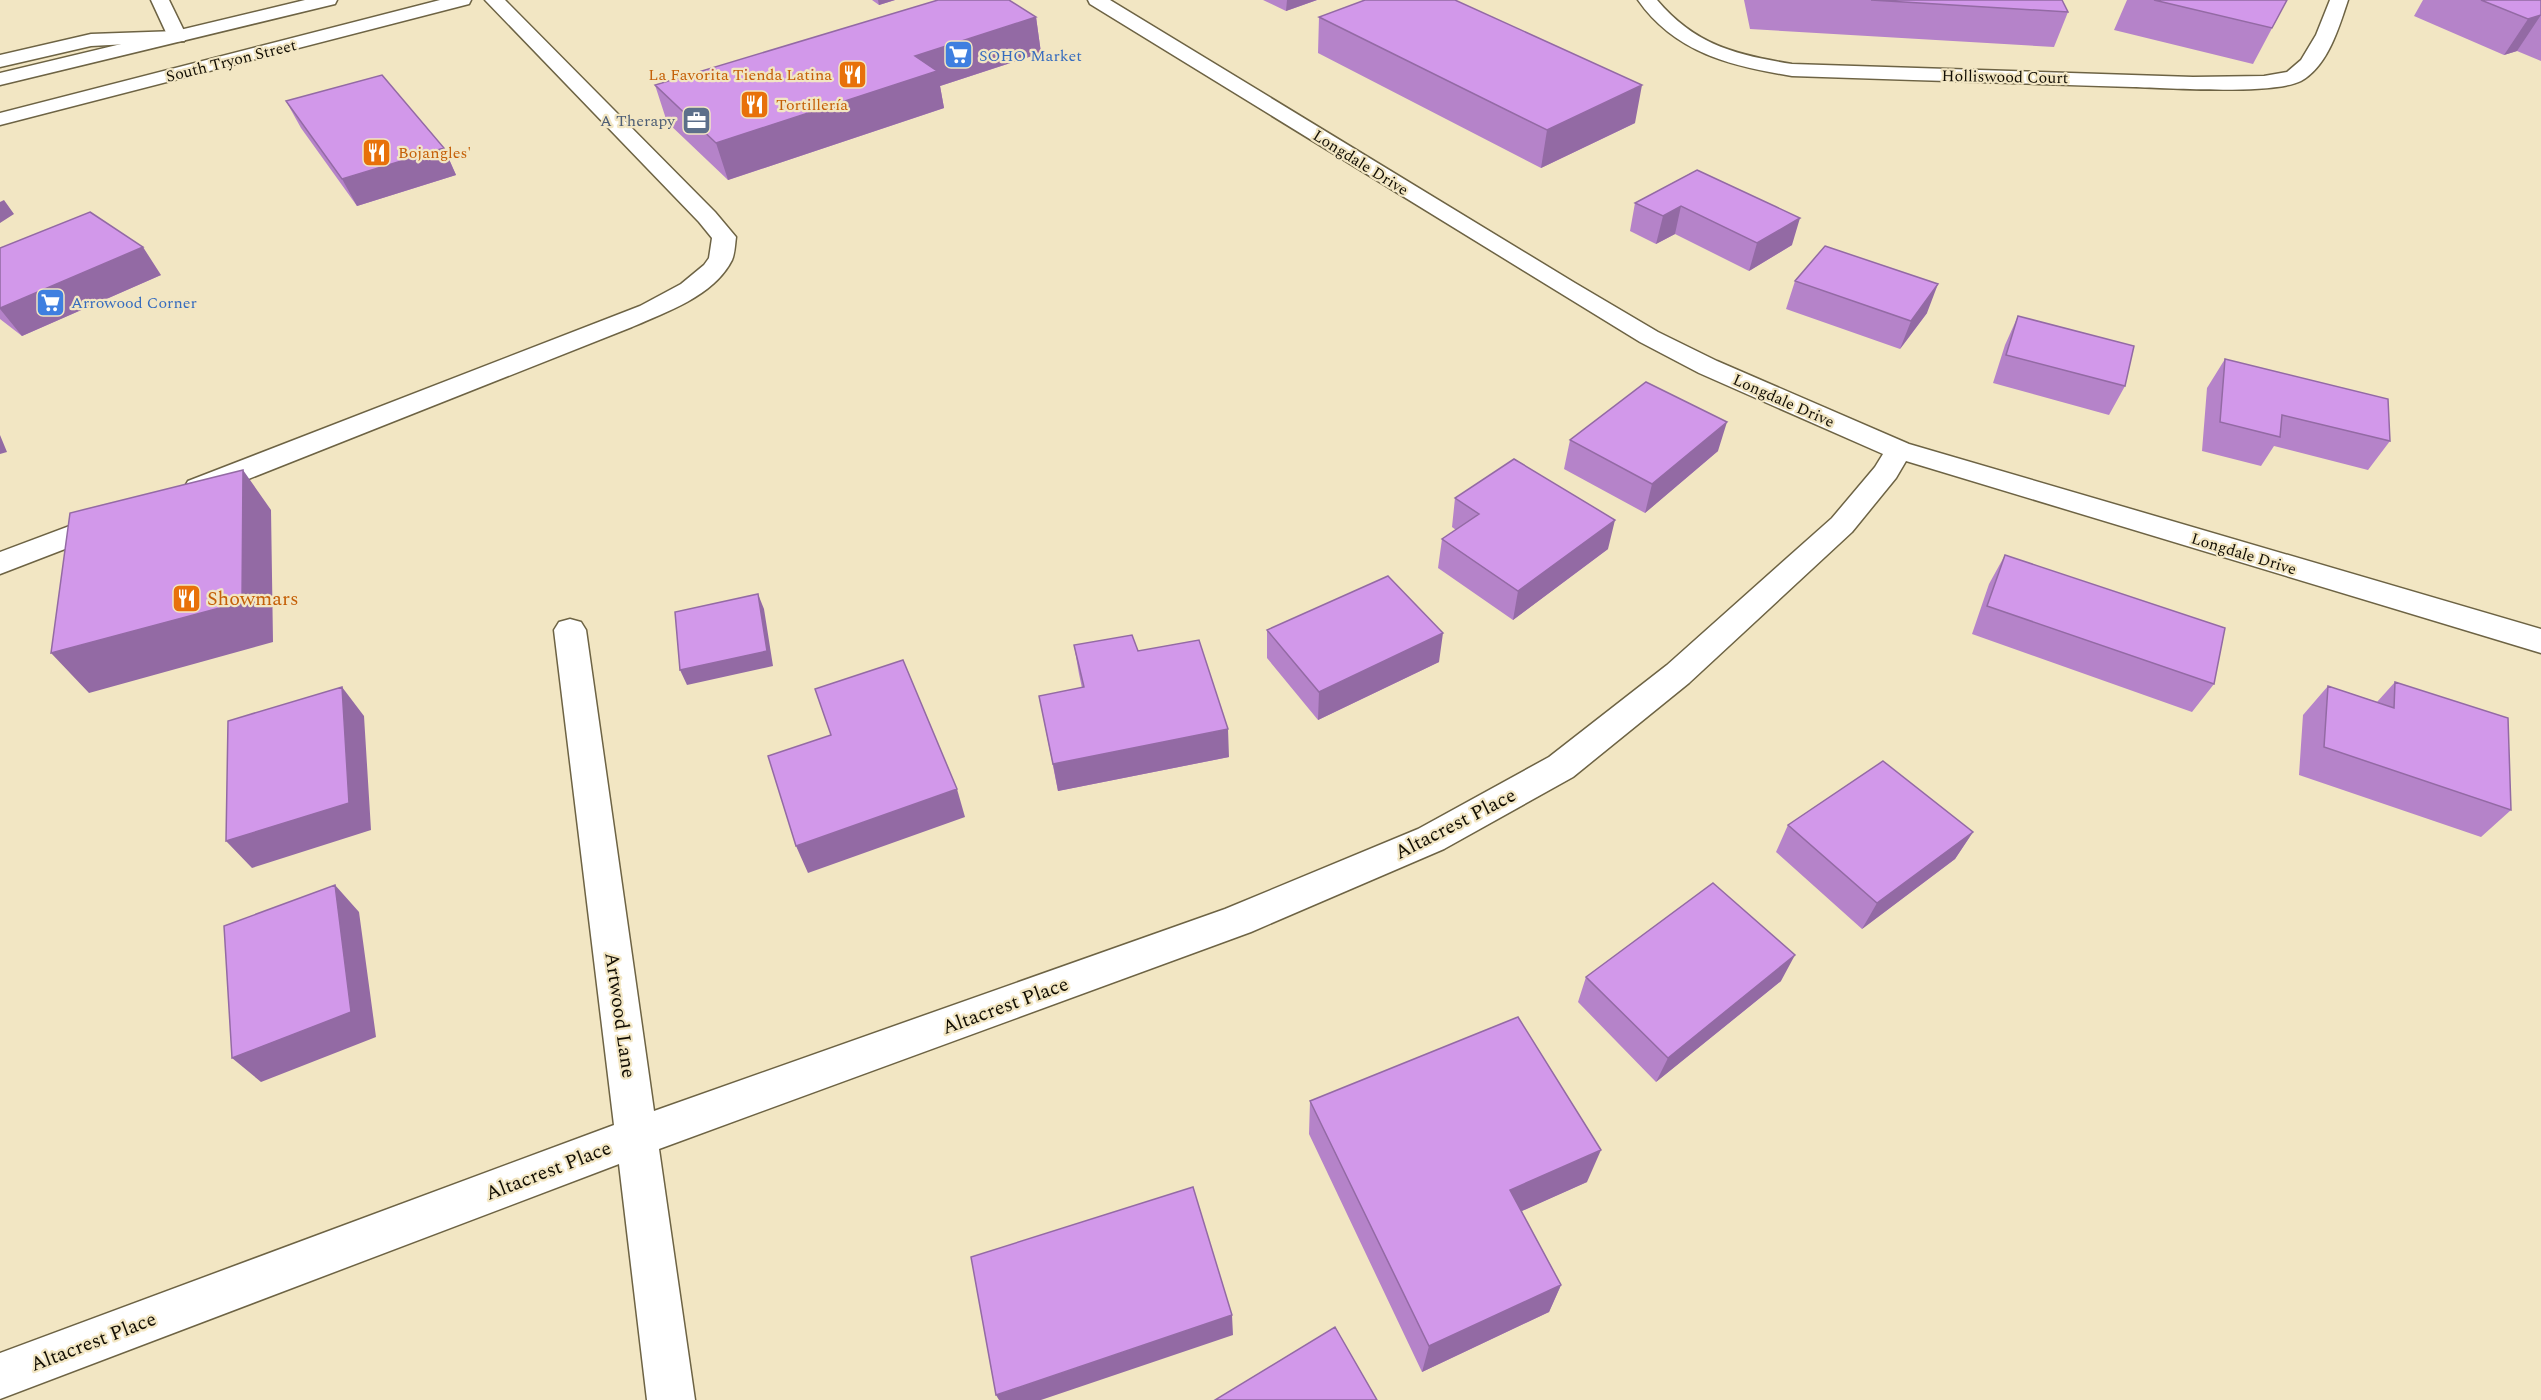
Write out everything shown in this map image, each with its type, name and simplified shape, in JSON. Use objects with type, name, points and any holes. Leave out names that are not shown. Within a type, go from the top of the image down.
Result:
[{"type":"street","points":[[0,61],[91,40],[177,37],[160,0]]},
{"type":"street","name":"South Tryon Street","points":[[0,79],[328,0]]},
{"type":"street","name":"South Tryon Street","points":[[0,119],[462,0]]},
{"type":"street","points":[[178,495],[643,314],[663,305],[697,284],[721,259],[724,237],[707,217],[494,0]]},
{"type":"street","name":"Longdale Drive","points":[[1097,0],[1649,337],[1708,367],[1899,450],[2541,641]]},
{"type":"street","name":"Holliswood Court","points":[[1647,0],[1672,30],[1693,44],[1720,56],[1755,65],[1803,70],[2216,83],[2264,82],[2293,77],[2309,64],[2326,35],[2339,0]]},
{"type":"street","name":"Altacrest Place","points":[[0,1376],[637,1137],[1238,921],[1431,839],[1561,767],[1678,674],[1842,525],[1886,472],[1899,450]]},
{"type":"street","points":[[0,564],[134,512]]},
{"type":"street","name":"Artwood Lane","points":[[570,630],[671,1400]]},
{"type":"building","points":[[938,0],[1009,0],[1036,17],[915,56],[937,71],[716,143],[655,85]]},
{"type":"building","points":[[1365,0],[1455,0],[1642,85],[1547,130],[1319,17]]},
{"type":"building","points":[[1871,0],[2062,0],[2068,12]]},
{"type":"building","points":[[2154,0],[2287,0],[2272,28]]},
{"type":"building","points":[[2481,0],[2541,0],[2541,15],[2528,19]]},
{"type":"building","name":"Bojangles'","points":[[382,75],[444,148],[342,179],[286,101]]},
{"type":"building","points":[[1697,170],[1800,218],[1757,243],[1681,206],[1663,216],[1635,203]]},
{"type":"building","points":[[90,212],[143,247],[0,308],[0,248]]},
{"type":"building","points":[[1825,246],[1938,284],[1911,321],[1795,281]]},
{"type":"building","points":[[2018,316],[2134,346],[2125,386],[2006,355]]},
{"type":"building","points":[[2225,359],[2388,399],[2390,441],[2282,415],[2280,437],[2220,422]]},
{"type":"building","points":[[1646,382],[1727,422],[1652,484],[1570,440]]},
{"type":"building","points":[[1514,459],[1615,520],[1518,591],[1442,539],[1479,514],[1455,498]]},
{"type":"building","points":[[243,470],[242,602],[51,653],[70,513]]},
{"type":"building","points":[[2005,555],[2225,628],[2214,684],[1987,606]]},
{"type":"building","points":[[1388,576],[1443,633],[1319,692],[1267,630]]},
{"type":"building","points":[[758,594],[767,651],[680,670],[675,612]]},
{"type":"building","points":[[1132,635],[1138,651],[1199,640],[1228,729],[1053,764],[1039,696],[1084,687],[1074,645]]},
{"type":"building","points":[[903,660],[957,789],[796,846],[768,756],[831,735],[815,689]]},
{"type":"building","points":[[2395,682],[2508,718],[2511,810],[2324,747],[2328,686],[2394,708]]},
{"type":"building","points":[[342,687],[349,803],[226,841],[228,721]]},
{"type":"building","points":[[1883,761],[1973,832],[1877,903],[1788,825]]},
{"type":"building","points":[[1713,883],[1795,955],[1668,1058],[1586,977]]},
{"type":"building","points":[[335,885],[351,1012],[232,1058],[224,926]]},
{"type":"building","points":[[1518,1017],[1601,1150],[1510,1190],[1561,1285],[1429,1346],[1310,1101]]},
{"type":"building","points":[[1193,1187],[1232,1315],[996,1395],[971,1257]]},
{"type":"building","points":[[1335,1327],[1377,1400],[1215,1400]]},
{"type":"place","name":"SOHO Market","points":[[958,55]]},
{"type":"place","name":"La Favorita Tienda Latina","points":[[853,74]]},
{"type":"place","name":"Tortillería","points":[[755,104]]},
{"type":"place","name":"A Therapy","points":[[696,120]]},
{"type":"place","name":"Bojangles'","points":[[377,152]]},
{"type":"place","name":"Arrowood Corner","points":[[50,302]]},
{"type":"place","name":"Showmars","points":[[186,598]]}]
